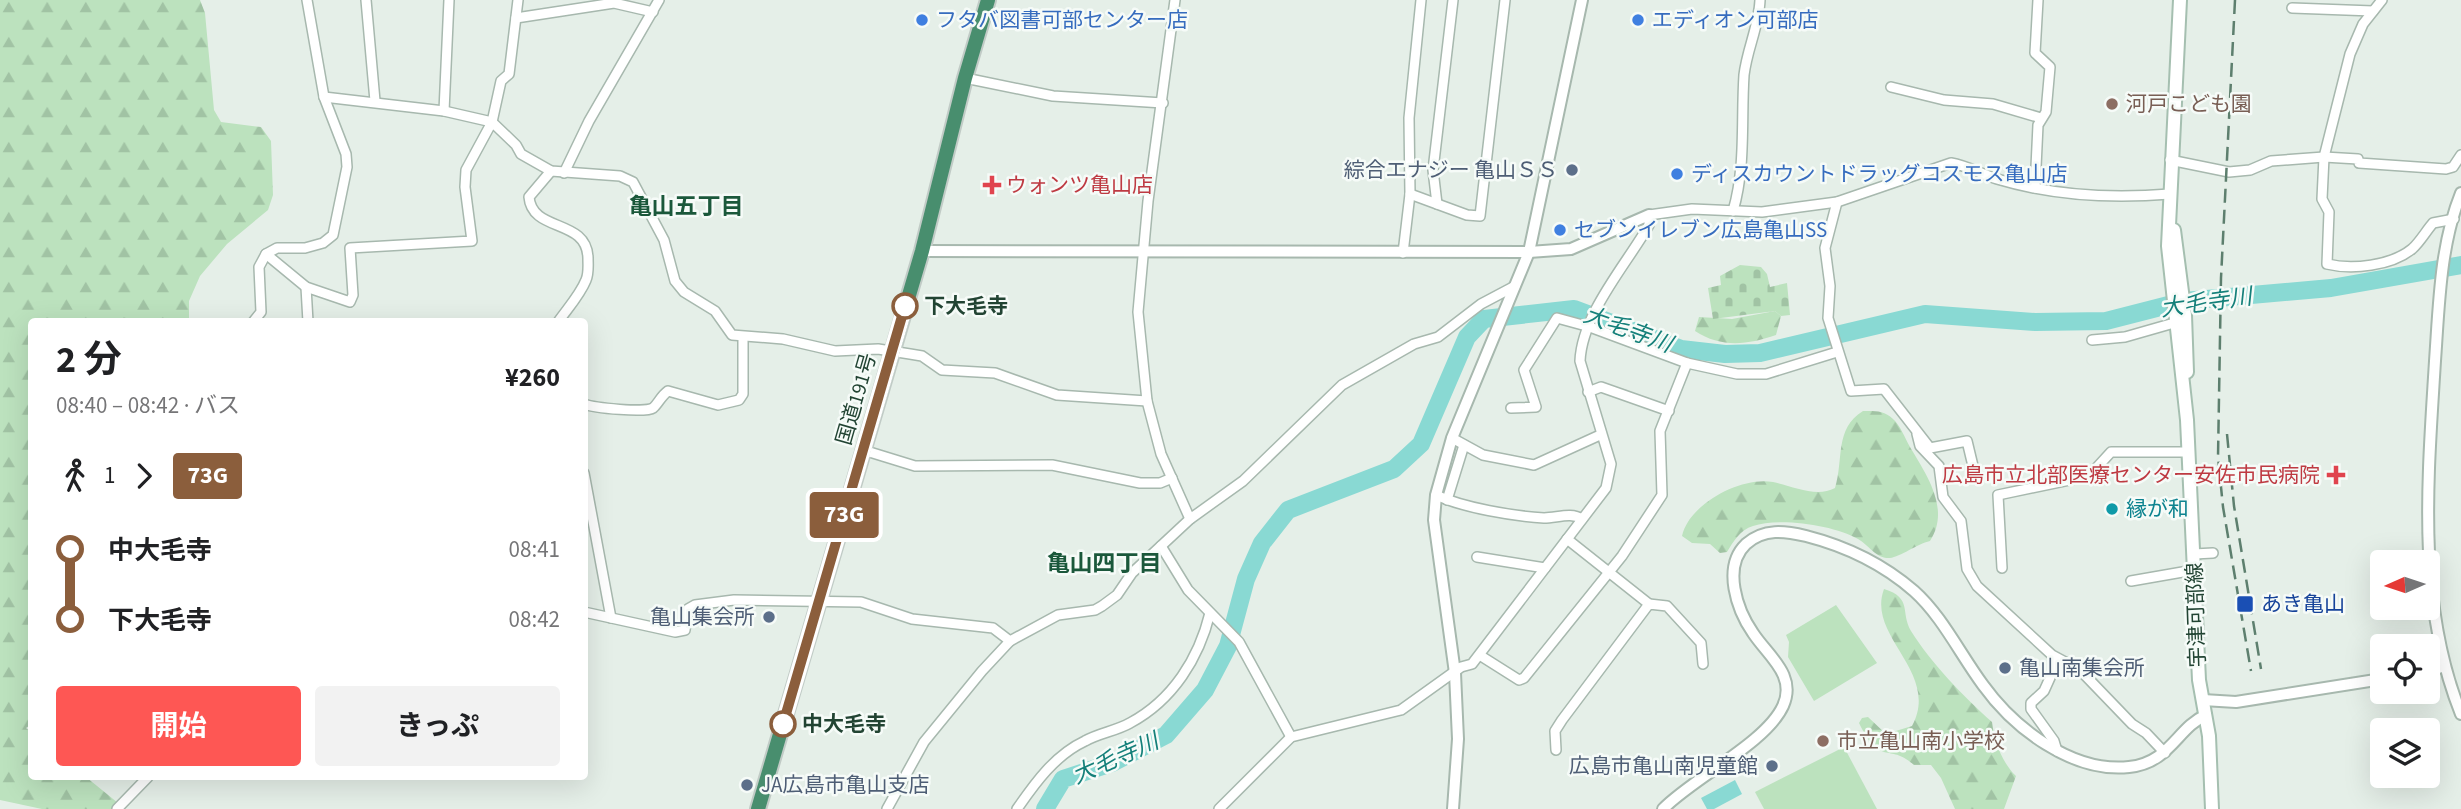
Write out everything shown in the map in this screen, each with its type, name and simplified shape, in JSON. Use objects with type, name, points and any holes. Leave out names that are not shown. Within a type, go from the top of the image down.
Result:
[{"type":"highway","name":"国道191号","points":[[758,809],[922,251],[965,78],[988,0]]},
{"type":"main road","name":"宇津可部線","points":[[2180,0],[2177,103],[2170,160],[2168,246],[2177,292],[2189,452],[2199,680],[2206,715],[2212,809]]},
{"type":"street","points":[[256,318],[261,312],[259,267],[266,254],[277,248],[305,248],[323,243],[333,235],[347,167],[346,154],[324,97],[307,0]]},
{"type":"street","points":[[366,0],[375,101]]},
{"type":"street","points":[[444,111],[449,0]]},
{"type":"street","points":[[266,254],[306,287],[350,302],[353,295],[349,248],[472,241],[465,187],[466,170],[492,122],[501,81],[509,75],[518,0]]},
{"type":"street","points":[[564,173],[589,121],[659,0]]},
{"type":"street","points":[[1175,0],[1139,312],[1147,401],[1161,454],[1190,519]]},
{"type":"street","points":[[1403,253],[1410,194],[1409,117],[1421,0]]},
{"type":"street","points":[[1437,204],[1433,170],[1453,0]]},
{"type":"street","points":[[1410,194],[1467,215],[1480,216],[1505,0]]},
{"type":"street","points":[[1453,809],[1458,738],[1455,673],[1434,520],[1436,495],[1452,438],[1529,252],[1582,0]]},
{"type":"street","points":[[1733,211],[1742,148],[1745,72],[1759,18],[1760,0]]},
{"type":"street","points":[[2035,188],[2041,118],[2046,112],[2050,66],[2035,53],[2038,0]]},
{"type":"street","points":[[2382,0],[2363,24],[2343,76],[2324,157],[2322,200],[2329,212],[2327,264],[2344,268],[2384,262],[2412,250],[2433,223],[2454,219]]},
{"type":"street","points":[[516,18],[614,3],[653,12]]},
{"type":"street","points":[[2292,8],[2373,11]]},
{"type":"street","points":[[965,78],[1053,96],[1163,103]]},
{"type":"street","points":[[1891,86],[1944,100],[1993,104],[2041,118]]},
{"type":"street","points":[[324,97],[444,111],[492,122],[522,154],[551,171],[620,176],[633,182],[664,240],[676,281],[684,292],[715,311],[732,335],[743,338],[783,339],[835,351],[892,351],[922,356],[942,370],[995,373],[1057,395],[1147,401]]},
{"type":"street","points":[[2170,160],[2229,172],[2250,170],[2272,161],[2324,157],[2358,159],[2359,163],[2369,166],[2446,169],[2453,167],[2461,155]]},
{"type":"street","points":[[922,251],[1403,253],[1571,249],[1649,215],[1670,210],[1762,212],[1837,202],[1951,163],[2035,188],[2082,196],[2170,194]]},
{"type":"street","points":[[551,171],[529,197],[530,209],[538,218],[575,232],[588,253],[586,282],[561,318]]},
{"type":"street","points":[[2461,193],[2450,234],[2439,298],[2428,506],[2435,609],[2444,666],[2461,714]]},
{"type":"street","points":[[1837,202],[1825,248],[1830,286],[1828,318],[1851,391],[1884,388],[1917,434],[1930,447],[1967,441],[1973,466]]},
{"type":"street","points":[[1219,809],[1291,737],[1401,710],[1481,656],[1606,488],[1611,464],[1588,392],[1580,361],[1581,349],[1602,298],[1649,225],[1649,215]]},
{"type":"street","points":[[306,287],[308,318]]},
{"type":"street","points":[[887,809],[924,742],[1010,641],[1058,615],[1102,606],[1117,595],[1132,573],[1190,519],[1243,481],[1342,385],[1413,344],[1438,337],[1481,304],[1515,289]]},
{"type":"street","points":[[1511,408],[1536,407],[1524,370],[1556,318],[1591,323],[1687,363],[1737,374],[1766,374],[1836,349]]},
{"type":"street","points":[[2092,340],[2126,337],[2178,319]]},
{"type":"street","points":[[588,405],[606,409],[643,410],[652,408],[658,398],[668,391],[718,405],[739,400],[743,394],[743,338]]},
{"type":"street","points":[[1481,656],[1519,680],[1524,678],[1609,572],[1662,495],[1660,431],[1687,363]]},
{"type":"street","points":[[1588,392],[1601,387],[1669,411]]},
{"type":"street","points":[[1917,434],[1920,446],[1939,466],[1943,497],[1961,521],[1970,576],[2002,612],[2040,641],[2057,660],[2080,670],[2132,724],[2146,733],[2165,753]]},
{"type":"street","points":[[1452,438],[1483,455],[1534,465],[1600,435]]},
{"type":"street","points":[[1447,500],[1464,445]]},
{"type":"street","points":[[863,450],[915,466],[1052,466],[1140,482],[1160,483],[1172,478]]},
{"type":"street","points":[[2002,568],[1997,495],[2089,476],[2111,452],[2189,452]]},
{"type":"street","points":[[588,494],[611,618]]},
{"type":"street","points":[[1436,495],[1447,500],[1544,517],[1576,515],[1582,519]]},
{"type":"street","points":[[1663,809],[1763,730],[1783,707],[1787,695],[1784,675],[1745,620],[1733,579],[1735,566],[1745,545],[1767,533],[1795,533],[1838,545],[1900,580],[1927,605],[1997,701],[2038,739],[2057,751],[2079,760],[2117,768],[2133,767],[2165,753],[2197,719],[2206,715]]},
{"type":"street","points":[[1567,539],[1649,604],[1667,606],[1701,643],[1703,664]]},
{"type":"street","points":[[1161,546],[1188,590],[1239,642],[1291,737]]},
{"type":"street","points":[[2194,554],[2213,553]]},
{"type":"street","points":[[1477,557],[1545,568]]},
{"type":"street","points":[[2131,581],[2194,570]]},
{"type":"street","points":[[588,613],[675,632],[685,630],[688,609],[695,605],[734,600],[861,602],[912,619],[993,628],[1010,641]]},
{"type":"street","points":[[1556,750],[1555,731],[1562,720],[1649,604]]},
{"type":"street","points":[[1017,809],[1035,782],[1056,761],[1083,741],[1129,724],[1172,690],[1202,647],[1212,615]]},
{"type":"street","points":[[2057,660],[2045,691],[2031,703],[2031,709],[2054,741],[2057,751]]},
{"type":"street","points":[[2440,667],[2444,666]]},
{"type":"street","points":[[2203,700],[2236,702],[2370,681]]},
{"type":"street","points":[[121,808],[145,780]]},
{"type":"green space","points":[[0,0],[200,0],[205,13],[214,110],[221,122],[261,127],[271,141],[273,195],[268,210],[227,244],[200,276],[189,301],[189,318],[28,318],[28,780],[90,780],[118,803],[113,809],[42,809],[0,800]]},
{"type":"green space","points":[[1740,265],[1761,267],[1767,274],[1770,287],[1787,283],[1790,315],[1781,316],[1775,311],[1713,319],[1708,288],[1721,285],[1720,276]]},
{"type":"green space","points":[[1775,311],[1781,316],[1776,335],[1765,338],[1744,343],[1724,342],[1695,331],[1699,317],[1732,319]]},
{"type":"green space","points":[[1863,411],[1882,413],[1896,422],[1929,480],[1937,504],[1938,517],[1930,541],[1899,555],[1885,558],[1848,534],[1821,526],[1791,522],[1764,523],[1748,528],[1734,540],[1727,552],[1720,553],[1710,544],[1692,543],[1682,536],[1687,524],[1705,503],[1746,483],[1773,482],[1812,492],[1835,488],[1844,436],[1854,418]]},
{"type":"green space","points":[[1884,589],[1902,601],[1911,631],[1928,655],[1959,691],[1992,722],[1999,751],[2016,776],[2004,809],[1955,809],[1941,778],[1931,765],[1914,765],[1898,755],[1879,750],[1859,723],[1862,718],[1868,717],[1886,734],[1912,726],[1918,707],[1917,689],[1911,672],[1885,623],[1881,606]]},
{"type":"green space","points":[[1836,605],[1877,663],[1814,701],[1788,657],[1789,642],[1786,635]]},
{"type":"green space","points":[[1844,747],[1877,809],[1764,809],[1755,792]]},
{"type":"water","points":[[1735,780],[1742,794],[1714,809],[1707,809],[1701,798]]},
{"type":"waterway","name":"大毛寺川","points":[[1045,809],[1063,779],[1112,763],[1166,735],[1205,690],[1228,646],[1246,579],[1262,543],[1288,510],[1394,469],[1421,444],[1467,337],[1484,319],[1574,309],[1681,349],[1725,354],[1760,353],[1925,314],[2035,322],[2106,321],[2184,301],[2331,288],[2461,265]]},
{"type":"railway","points":[[2235,0],[2221,278],[2218,457],[2223,507],[2251,671]]},
{"type":"railway","points":[[2227,434],[2234,506],[2261,669]]},
{"type":"bus line","name":"73G","points":[[783,724],[905,306]]},
{"type":"place","name":"フタバ図書可部センター店","points":[[922,20]]},
{"type":"place","name":"エディオン可部店","points":[[1638,20]]},
{"type":"place","name":"河戸こども園","points":[[2112,104]]},
{"type":"place","name":"綜合エナジー 亀山ＳＳ","points":[[1572,170]]},
{"type":"place","name":"ディスカウントドラッグコスモス亀山店","points":[[1677,174]]},
{"type":"place","name":"ウォンツ亀山店","points":[[992,185]]},
{"type":"place","name":"セブンイレブン広島亀山SS","points":[[1560,230]]},
{"type":"place","name":"下大毛寺","points":[[905,306]]},
{"type":"place","name":"広島市立北部医療センター安佐市民病院","points":[[2336,475]]},
{"type":"place","name":"縁が和","points":[[2112,509]]},
{"type":"place","name":"あき亀山","points":[[2245,604]]},
{"type":"place","name":"亀山集会所","points":[[769,617]]},
{"type":"place","name":"亀山南集会所","points":[[2005,668]]},
{"type":"place","name":"中大毛寺","points":[[783,724]]},
{"type":"place","name":"市立亀山南小学校","points":[[1823,741]]},
{"type":"place","name":"広島市亀山南児童館","points":[[1772,766]]},
{"type":"place","name":"JA広島市亀山支店","points":[[747,785]]},
{"type":"district","name":"亀山五丁目","points":[[686,206]]},
{"type":"district","name":"亀山四丁目","points":[[1104,563]]}]
